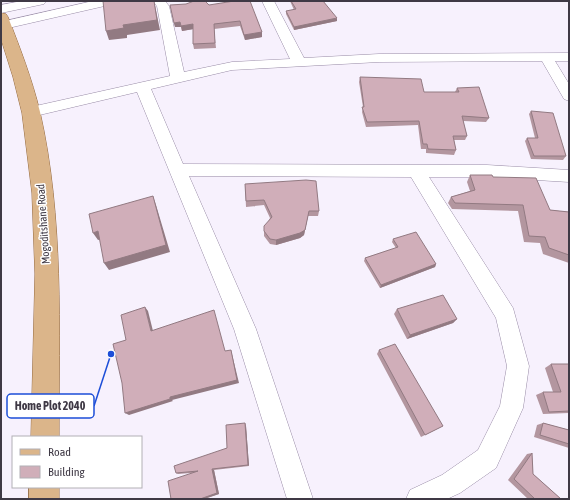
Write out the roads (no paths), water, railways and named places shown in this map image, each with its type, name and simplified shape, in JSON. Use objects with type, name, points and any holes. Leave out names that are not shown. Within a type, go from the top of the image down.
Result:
[{"type":"main road","name":"Mogoditshane Road","points":[[3,23],[21,71],[31,112],[39,162],[47,281],[45,436]]},
{"type":"main road","points":[[44,488],[44,499]]},
{"type":"street","points":[[3,23],[40,1]]},
{"type":"street","points":[[3,23],[109,1]]},
{"type":"street","points":[[159,1],[163,6],[178,78]]},
{"type":"street","points":[[268,1],[299,62]]},
{"type":"street","points":[[546,57],[569,96]]},
{"type":"street","points":[[31,112],[232,66],[379,58],[569,57]]},
{"type":"street","points":[[142,86],[244,329],[300,499]]},
{"type":"street","points":[[177,170],[487,171],[569,176]]},
{"type":"street","points":[[416,171],[506,315],[518,366],[511,408],[488,459],[451,484],[418,499]]},
{"type":"place","name":"Home Plot 2040","points":[[111,354]]}]
